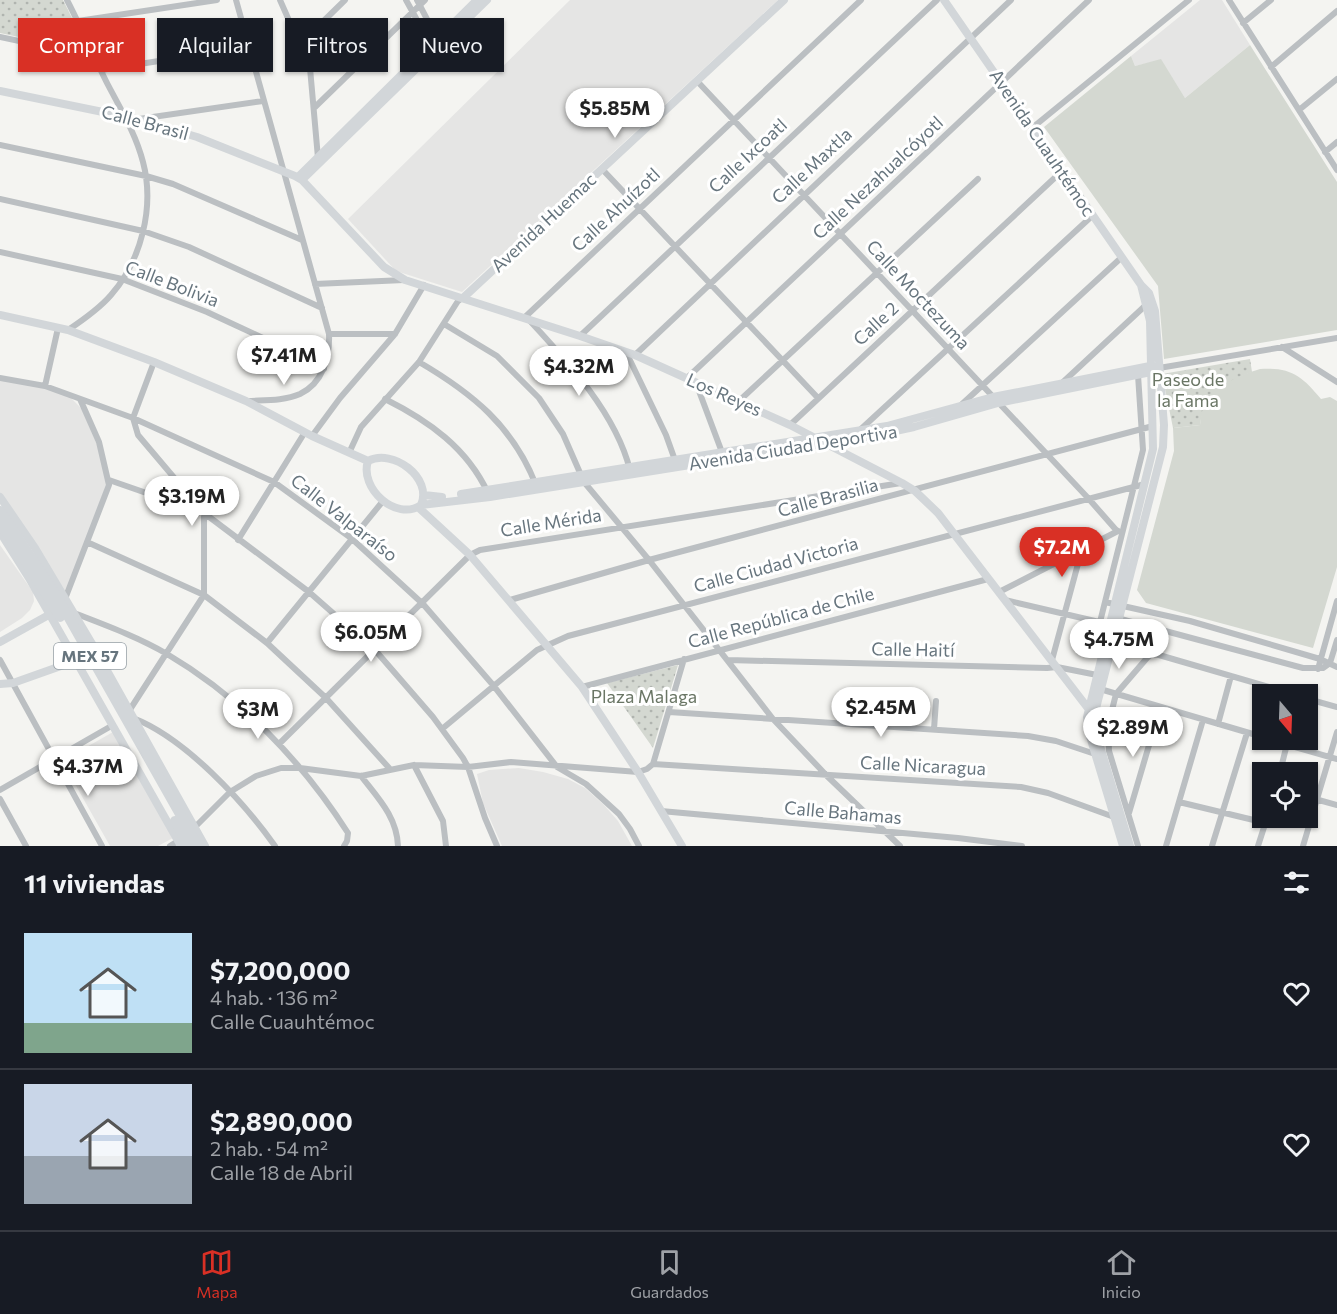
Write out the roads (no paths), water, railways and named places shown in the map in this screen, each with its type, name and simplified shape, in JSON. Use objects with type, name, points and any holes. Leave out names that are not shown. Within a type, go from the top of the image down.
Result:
[{"type":"highway","name":"MEX 57","points":[[0,511],[56,595],[171,808],[182,844]]},
{"type":"highway","name":"MEX 57","points":[[0,524],[54,606],[171,808],[198,846]]},
{"type":"street","points":[[67,0],[76,18]]},
{"type":"street","points":[[98,18],[217,0]]},
{"type":"street","points":[[236,0],[241,18]]},
{"type":"street","points":[[280,0],[288,18]]},
{"type":"street","points":[[327,18],[345,0]]},
{"type":"street","points":[[406,0],[417,18]]},
{"type":"street","points":[[461,18],[477,0]]},
{"type":"street","points":[[467,18],[487,0]]},
{"type":"street","name":"Avenida Huemac","points":[[463,298],[784,0]]},
{"type":"street","name":"Calle Ahuízotl","points":[[527,319],[640,208],[861,0]]},
{"type":"street","name":"Calle Ixcoatl","points":[[580,336],[937,0]]},
{"type":"street","name":"Avenida Cuauhtémoc","points":[[944,0],[1141,285],[1150,302],[1149,321],[1153,369]]},
{"type":"street","name":"Calle Maxtla","points":[[630,353],[710,283],[1011,0]]},
{"type":"street","name":"Calle Nezahualcóyotl","points":[[687,378],[1089,0]]},
{"type":"street","points":[[1032,128],[1189,0]]},
{"type":"street","points":[[1229,0],[1337,170]]},
{"type":"street","points":[[1243,23],[1270,0]]},
{"type":"street","points":[[314,108],[413,12],[420,2]]},
{"type":"street","points":[[420,2],[426,18]]},
{"type":"street","points":[[1271,67],[1337,11]]},
{"type":"street","points":[[0,37],[18,41]]},
{"type":"street","points":[[68,330],[100,307],[122,279],[137,251],[143,231],[148,196],[146,176],[138,147],[102,72]]},
{"type":"street","points":[[246,401],[287,398],[299,394],[308,388],[324,369],[330,349],[329,334],[255,72]]},
{"type":"street","points":[[310,72],[319,161]]},
{"type":"street","points":[[300,179],[410,72]]},
{"type":"street","points":[[1299,110],[1337,79]]},
{"type":"street","name":"Calle Moctezuma","points":[[697,81],[1119,531]]},
{"type":"street","name":"Calle Brasil","points":[[0,91],[137,119],[205,140],[284,173]]},
{"type":"street","points":[[137,119],[263,101]]},
{"type":"street","points":[[1325,152],[1337,142]]},
{"type":"street","points":[[0,145],[146,176],[177,185],[302,240]]},
{"type":"street","points":[[602,169],[818,398]]},
{"type":"street","name":"Calle 2","points":[[790,424],[1062,171]]},
{"type":"street","name":"Los Reyes","points":[[284,173],[300,179],[384,267],[405,280],[630,353],[790,424],[915,491],[938,513],[1091,713]]},
{"type":"street","points":[[739,401],[978,179]]},
{"type":"street","points":[[0,199],[143,231],[189,247],[322,308]]},
{"type":"street","points":[[860,431],[1092,216]]},
{"type":"street","name":"Calle Bolivia","points":[[0,252],[122,279],[207,312],[324,369]]},
{"type":"street","points":[[959,407],[1122,257]]},
{"type":"street","points":[[315,284],[405,280]]},
{"type":"street","points":[[238,540],[274,482],[309,434],[395,334],[424,285]]},
{"type":"street","points":[[349,453],[358,432],[419,362],[458,301],[463,298]]},
{"type":"street","points":[[1062,383],[1150,302]]},
{"type":"street","points":[[0,315],[68,330],[154,362],[246,401],[309,434],[368,461],[381,456],[398,460],[414,474],[419,482],[424,495],[420,506]]},
{"type":"street","points":[[527,319],[558,351],[597,404],[620,440],[631,471]]},
{"type":"street","points":[[444,324],[497,356],[517,374],[554,418],[582,478],[685,605],[773,719],[827,776],[900,846]]},
{"type":"street","points":[[45,386],[58,328]]},
{"type":"street","points":[[329,334],[395,334]]},
{"type":"street","name":"Avenida Ciudad Deportiva","points":[[420,506],[676,463],[825,444],[914,427],[996,400],[1062,383],[1337,338]]},
{"type":"street","points":[[1282,348],[1337,382]]},
{"type":"street","points":[[630,353],[676,463]]},
{"type":"street","points":[[154,362],[133,418],[138,435],[204,513],[309,592],[375,650],[442,729],[468,767],[497,846]]},
{"type":"street","points":[[419,362],[452,381],[482,405],[515,443],[537,486]]},
{"type":"street","points":[[1119,605],[1153,449],[1153,369]]},
{"type":"street","points":[[1123,846],[1087,724],[1100,689],[1119,605],[1163,447],[1164,425],[1153,369]]},
{"type":"street","name":"Avenida Ciudad Deportiva","points":[[723,456],[905,422],[959,407],[1138,375],[1153,369]]},
{"type":"street","points":[[1100,622],[1119,531],[1135,486],[1143,450],[1138,375]]},
{"type":"street","name":"Calle Valparaíso","points":[[0,378],[45,386],[133,418],[274,482],[351,538],[423,604],[493,685],[557,767],[600,795],[619,814],[639,846]]},
{"type":"street","points":[[696,382],[723,456]]},
{"type":"street","points":[[65,599],[108,490],[109,480],[99,442],[80,399]]},
{"type":"street","points":[[385,399],[433,426],[453,443],[479,475],[488,494]]},
{"type":"street","name":"Calle Brasilia","points":[[510,600],[649,560],[1153,426]]},
{"type":"street","points":[[368,461],[367,476],[370,485],[383,501],[395,507],[420,506],[470,555],[547,644],[582,687],[638,772],[682,846]]},
{"type":"street","points":[[109,480],[204,513]]},
{"type":"street","name":"Calle Mérida","points":[[280,743],[470,555],[485,548],[902,483]]},
{"type":"street","name":"Calle Ciudad Victoria","points":[[442,729],[493,685],[547,644],[568,636],[1145,484]]},
{"type":"street","name":"Avenida Ciudad Deportiva","points":[[424,495],[441,497],[488,494]]},
{"type":"street","points":[[0,497],[35,548],[74,613],[205,846]]},
{"type":"street","points":[[267,643],[383,501]]},
{"type":"street","points":[[131,714],[166,653],[204,595],[204,513]]},
{"type":"street","points":[[999,592],[1119,531]]},
{"type":"street","points":[[0,532],[182,844],[170,846]]},
{"type":"street","points":[[87,542],[204,595],[267,643],[326,698],[390,770]]},
{"type":"street","points":[[1055,663],[1082,549]]},
{"type":"street","name":"Calle República de Chile","points":[[582,687],[988,579]]},
{"type":"street","points":[[1005,600],[1100,622],[1115,621]]},
{"type":"street","points":[[1318,669],[1337,601]]},
{"type":"street","points":[[1105,602],[1190,621],[1320,659],[1337,667]]},
{"type":"street","points":[[0,642],[49,614],[61,610],[119,630],[166,653],[206,680],[280,743],[348,832],[344,846]]},
{"type":"street","points":[[1102,613],[1115,621],[1303,668],[1318,669],[1330,663],[1337,640]]},
{"type":"street","points":[[1115,621],[1097,675],[1091,713],[1130,846]]},
{"type":"street","points":[[0,684],[13,683],[75,662],[88,652],[91,642]]},
{"type":"street","points":[[1138,846],[1107,742],[1108,726],[1116,694],[1152,654],[1259,684]]},
{"type":"street","points":[[195,827],[230,792],[270,770],[281,768],[300,768],[361,776],[414,765],[468,767],[511,762],[638,772],[647,769],[654,764],[684,659]]},
{"type":"street","points":[[0,660],[102,846]]},
{"type":"street","name":"Calle Haití","points":[[728,660],[1047,668],[1055,663],[1097,675]]},
{"type":"street","points":[[1218,724],[1231,676]]},
{"type":"street","points":[[1100,689],[1252,734]]},
{"type":"street","points":[[105,712],[105,702],[108,699],[113,696],[122,698]]},
{"type":"street","points":[[934,729],[936,701]]},
{"type":"street","points":[[1318,702],[1337,707]]},
{"type":"street","points":[[1128,814],[1160,708]]},
{"type":"street","points":[[669,712],[1029,736],[1056,741],[1095,754]]},
{"type":"street","points":[[131,714],[162,732],[206,768],[230,792],[275,846]]},
{"type":"street","points":[[1166,846],[1203,720]]},
{"type":"street","points":[[0,790],[113,725]]},
{"type":"street","points":[[1318,798],[1334,758],[1337,732]]},
{"type":"street","points":[[1212,846],[1248,733]]},
{"type":"street","points":[[1307,750],[1334,758]]},
{"type":"street","name":"Calle Nicaragua","points":[[654,764],[1021,787],[1048,793],[1114,818]]},
{"type":"street","points":[[414,765],[443,821],[446,846]]},
{"type":"street","points":[[361,776],[390,813],[397,833],[398,846]]},
{"type":"street","points":[[0,799],[26,846]]},
{"type":"street","points":[[1318,800],[1337,805]]},
{"type":"street","points":[[1179,802],[1252,818]]},
{"type":"street","name":"Calle Bahamas","points":[[661,811],[996,841],[1022,846]]},
{"type":"street","points":[[1258,846],[1264,828]]},
{"type":"street","points":[[1304,846],[1309,828]]},
{"type":"park label","name":"Paseo de la Fama","points":[[1188,390]]},
{"type":"park label","name":"Plaza Malaga","points":[[644,697]]}]
